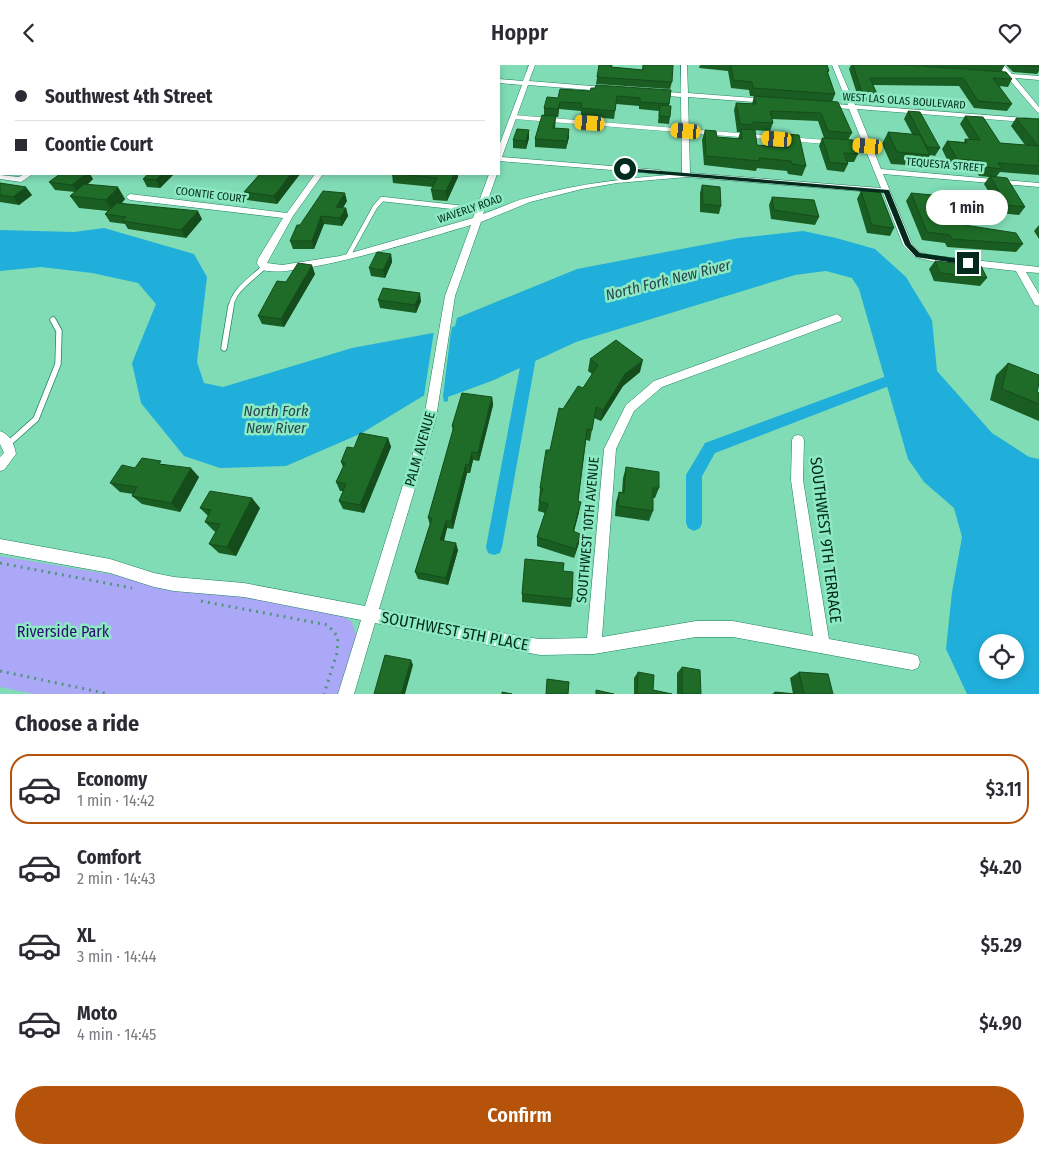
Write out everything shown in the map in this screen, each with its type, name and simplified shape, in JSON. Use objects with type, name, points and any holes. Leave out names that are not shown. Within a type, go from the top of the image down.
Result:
[{"type":"street","points":[[532,65],[500,158],[886,191]]},
{"type":"street","points":[[684,65],[686,175]]},
{"type":"street","points":[[835,65],[908,245],[918,255],[935,259],[1039,270]]},
{"type":"street","points":[[1001,65],[1039,111]]},
{"type":"street","points":[[991,75],[1039,78]]},
{"type":"street","points":[[500,81],[609,89]]},
{"type":"street","points":[[647,92],[775,101]]},
{"type":"street","name":"WEST LAS OLAS BOULEVARD","points":[[814,104],[1039,121]]},
{"type":"street","name":"TEQUESTA STREET","points":[[878,171],[1039,185]]},
{"type":"street","points":[[0,177],[21,180],[28,175]]},
{"type":"street","points":[[264,267],[263,259],[289,216],[318,175]]},
{"type":"street","name":"PALM AVENUE","points":[[346,694],[430,418],[450,296],[493,175]]},
{"type":"street","name":"WAVERLY ROAD","points":[[264,267],[282,268],[348,256],[477,220],[527,200],[582,187],[617,181],[686,175]]},
{"type":"street","name":"COONTIE COURT","points":[[130,197],[289,216]]},
{"type":"street","points":[[1019,268],[1039,303]]},
{"type":"street","name":"SOUTHWEST 10TH AVENUE","points":[[594,646],[610,449],[630,408],[658,384],[837,318]]},
{"type":"street","points":[[0,466],[10,454],[4,440]]},
{"type":"street","name":"SOUTHWEST 9TH TERRACE","points":[[798,440],[797,481],[822,645]]},
{"type":"street","name":"SOUTHWEST 5TH PLACE","points":[[0,545],[110,566],[167,583],[244,590],[524,645],[540,647],[594,646],[696,629],[724,629],[912,661]]},
{"type":"lane","points":[[514,117],[830,143]]},
{"type":"lane","points":[[840,143],[868,146]]},
{"type":"lane","points":[[348,256],[375,207],[382,199],[481,210]]},
{"type":"lane","points":[[224,348],[232,299],[264,267]]},
{"type":"lane","points":[[4,440],[36,419],[58,364],[59,331],[53,320]]},
{"type":"path","points":[[0,563],[135,589]]},
{"type":"path","points":[[193,599],[328,625],[338,637],[337,653],[324,694]]},
{"type":"path","points":[[0,671],[109,694]]},
{"type":"green space","name":"Riverside Park","points":[[0,556],[338,612],[352,622],[357,638],[341,694],[34,694],[0,687]]},
{"type":"water","name":"North Fork New River","points":[[104,228],[194,254],[207,277],[197,362],[204,383],[223,387],[352,348],[433,333],[451,333],[457,318],[577,269],[739,238],[803,231],[875,249],[906,277],[932,320],[937,371],[992,433],[1029,457],[1039,459],[1039,694],[967,694],[946,649],[952,592],[962,537],[954,508],[924,482],[908,459],[859,289],[852,278],[826,271],[795,275],[576,342],[494,380],[448,397],[448,401],[444,402],[443,396],[423,396],[362,433],[286,466],[220,468],[184,456],[141,403],[132,363],[156,304],[138,283],[92,273],[41,267],[0,271],[0,230],[74,232]]},
{"type":"pier","points":[[434,331],[451,331],[443,396],[424,396]]},
{"type":"building","points":[[599,65],[643,70],[643,65],[673,65],[672,82],[597,77]]},
{"type":"building","points":[[731,65],[827,65],[829,71],[827,71],[835,94],[753,88],[752,82],[733,80]]},
{"type":"building","points":[[853,65],[905,65],[1006,72],[1012,79],[993,78],[1012,104],[978,101],[963,78],[870,78],[877,94],[862,93]]},
{"type":"building","points":[[1017,65],[1039,65],[1039,67]]},
{"type":"building","points":[[596,85],[671,90],[669,104],[640,102],[640,98],[617,96],[615,111],[581,108],[582,103],[560,102],[558,109],[544,108],[547,97],[558,98],[560,89],[590,91]]},
{"type":"building","points":[[754,96],[838,102],[852,133],[828,131],[821,113],[770,111],[773,123],[753,122],[753,125],[740,124],[736,103],[756,104]]},
{"type":"building","points":[[660,105],[671,106],[670,117],[659,116]]},
{"type":"building","points":[[908,111],[920,112],[940,148],[927,147]]},
{"type":"building","points":[[542,115],[556,116],[553,128],[569,129],[567,141],[535,139]]},
{"type":"building","points":[[965,116],[983,117],[1000,143],[1038,146],[1016,118],[1039,119],[1039,166],[998,163],[1002,169],[985,167],[982,161],[957,159],[947,141],[967,143],[965,139],[980,140]]},
{"type":"building","points":[[517,129],[529,130],[526,141],[513,140]]},
{"type":"building","points":[[741,129],[755,130],[757,145],[788,148],[785,134],[799,135],[806,166],[792,164],[791,161],[759,158],[760,161],[706,156],[705,130],[716,131],[717,137],[742,139]]},
{"type":"building","points":[[888,132],[920,135],[930,155],[897,152]]},
{"type":"building","points":[[822,138],[853,140],[858,154],[844,153],[848,164],[830,162]]},
{"type":"building","points":[[59,175],[84,175],[72,185],[49,182]]},
{"type":"building","points":[[147,175],[161,175],[156,180],[143,179]]},
{"type":"building","points":[[259,175],[290,175],[274,196],[244,192]]},
{"type":"building","points":[[408,175],[454,175],[446,191],[431,190],[437,178]]},
{"type":"building","points":[[990,176],[1007,178],[1025,207],[1007,205]]},
{"type":"building","points":[[0,183],[26,187],[13,197],[0,195]]},
{"type":"building","points":[[84,184],[118,187],[106,200],[70,196]]},
{"type":"building","points":[[702,185],[720,187],[721,206],[703,204]]},
{"type":"building","points":[[323,191],[345,193],[336,207],[346,208],[340,218],[321,216],[312,241],[290,241],[297,225],[300,225]]},
{"type":"building","points":[[861,191],[880,192],[894,228],[872,225]]},
{"type":"building","points":[[911,193],[944,196],[958,224],[1016,233],[1023,244],[952,239],[950,235],[927,232]]},
{"type":"building","points":[[772,197],[814,200],[819,217],[774,210]]},
{"type":"building","points":[[117,203],[198,211],[181,230],[122,221],[126,217],[105,214]]},
{"type":"building","points":[[377,252],[391,254],[383,270],[369,268]]},
{"type":"building","points":[[935,261],[981,266],[987,278],[940,273]]},
{"type":"building","points":[[298,263],[312,265],[281,319],[258,316],[277,281],[286,282]]},
{"type":"building","points":[[383,288],[420,293],[415,305],[378,300]]},
{"type":"building","points":[[616,340],[643,360],[625,374],[603,410],[596,407],[592,430],[587,429],[578,501],[581,502],[573,531],[580,534],[576,549],[537,537],[548,504],[539,501],[543,488],[540,488],[546,450],[550,450],[559,408],[563,409],[578,386],[583,388],[598,365],[590,359]]},
{"type":"building","points":[[1008,363],[1039,375],[1037,392],[1039,393],[1039,404],[1002,389]]},
{"type":"building","points":[[462,393],[492,397],[478,453],[472,452],[469,465],[466,464],[451,521],[446,521],[440,540],[456,543],[446,578],[415,572],[432,518],[428,518]]},
{"type":"building","points":[[360,433],[388,438],[360,505],[339,501],[346,484],[336,482],[345,463],[341,462],[347,447],[354,448]]},
{"type":"building","points":[[142,458],[161,461],[159,464],[191,468],[171,503],[132,496],[137,487],[110,483],[122,465],[135,468]]},
{"type":"building","points":[[626,467],[659,472],[659,488],[653,488],[653,511],[618,506],[619,492],[624,493]]},
{"type":"building","points":[[210,491],[252,498],[227,547],[209,544],[220,524],[205,522],[211,510],[200,508]]},
{"type":"building","points":[[525,559],[564,563],[563,571],[573,572],[572,599],[522,594]]},
{"type":"building","points":[[385,655],[411,660],[401,694],[374,694]]},
{"type":"building","points":[[682,667],[700,670],[701,694],[682,694]]},
{"type":"building","points":[[638,672],[654,675],[653,690],[672,694],[637,694]]},
{"type":"building","points":[[799,672],[828,674],[833,694],[804,694]]},
{"type":"building","points":[[547,679],[569,682],[568,694],[546,694]]},
{"type":"building","points":[[596,690],[614,694],[596,694]]},
{"type":"building","points":[[775,692],[796,694],[775,694]]},
{"type":"waterway","points":[[494,547],[531,346]]},
{"type":"waterway","points":[[694,523],[694,475],[710,448],[884,382]]},
{"type":"route","points":[[625,169],[886,191],[908,245],[918,255],[968,263]]}]
